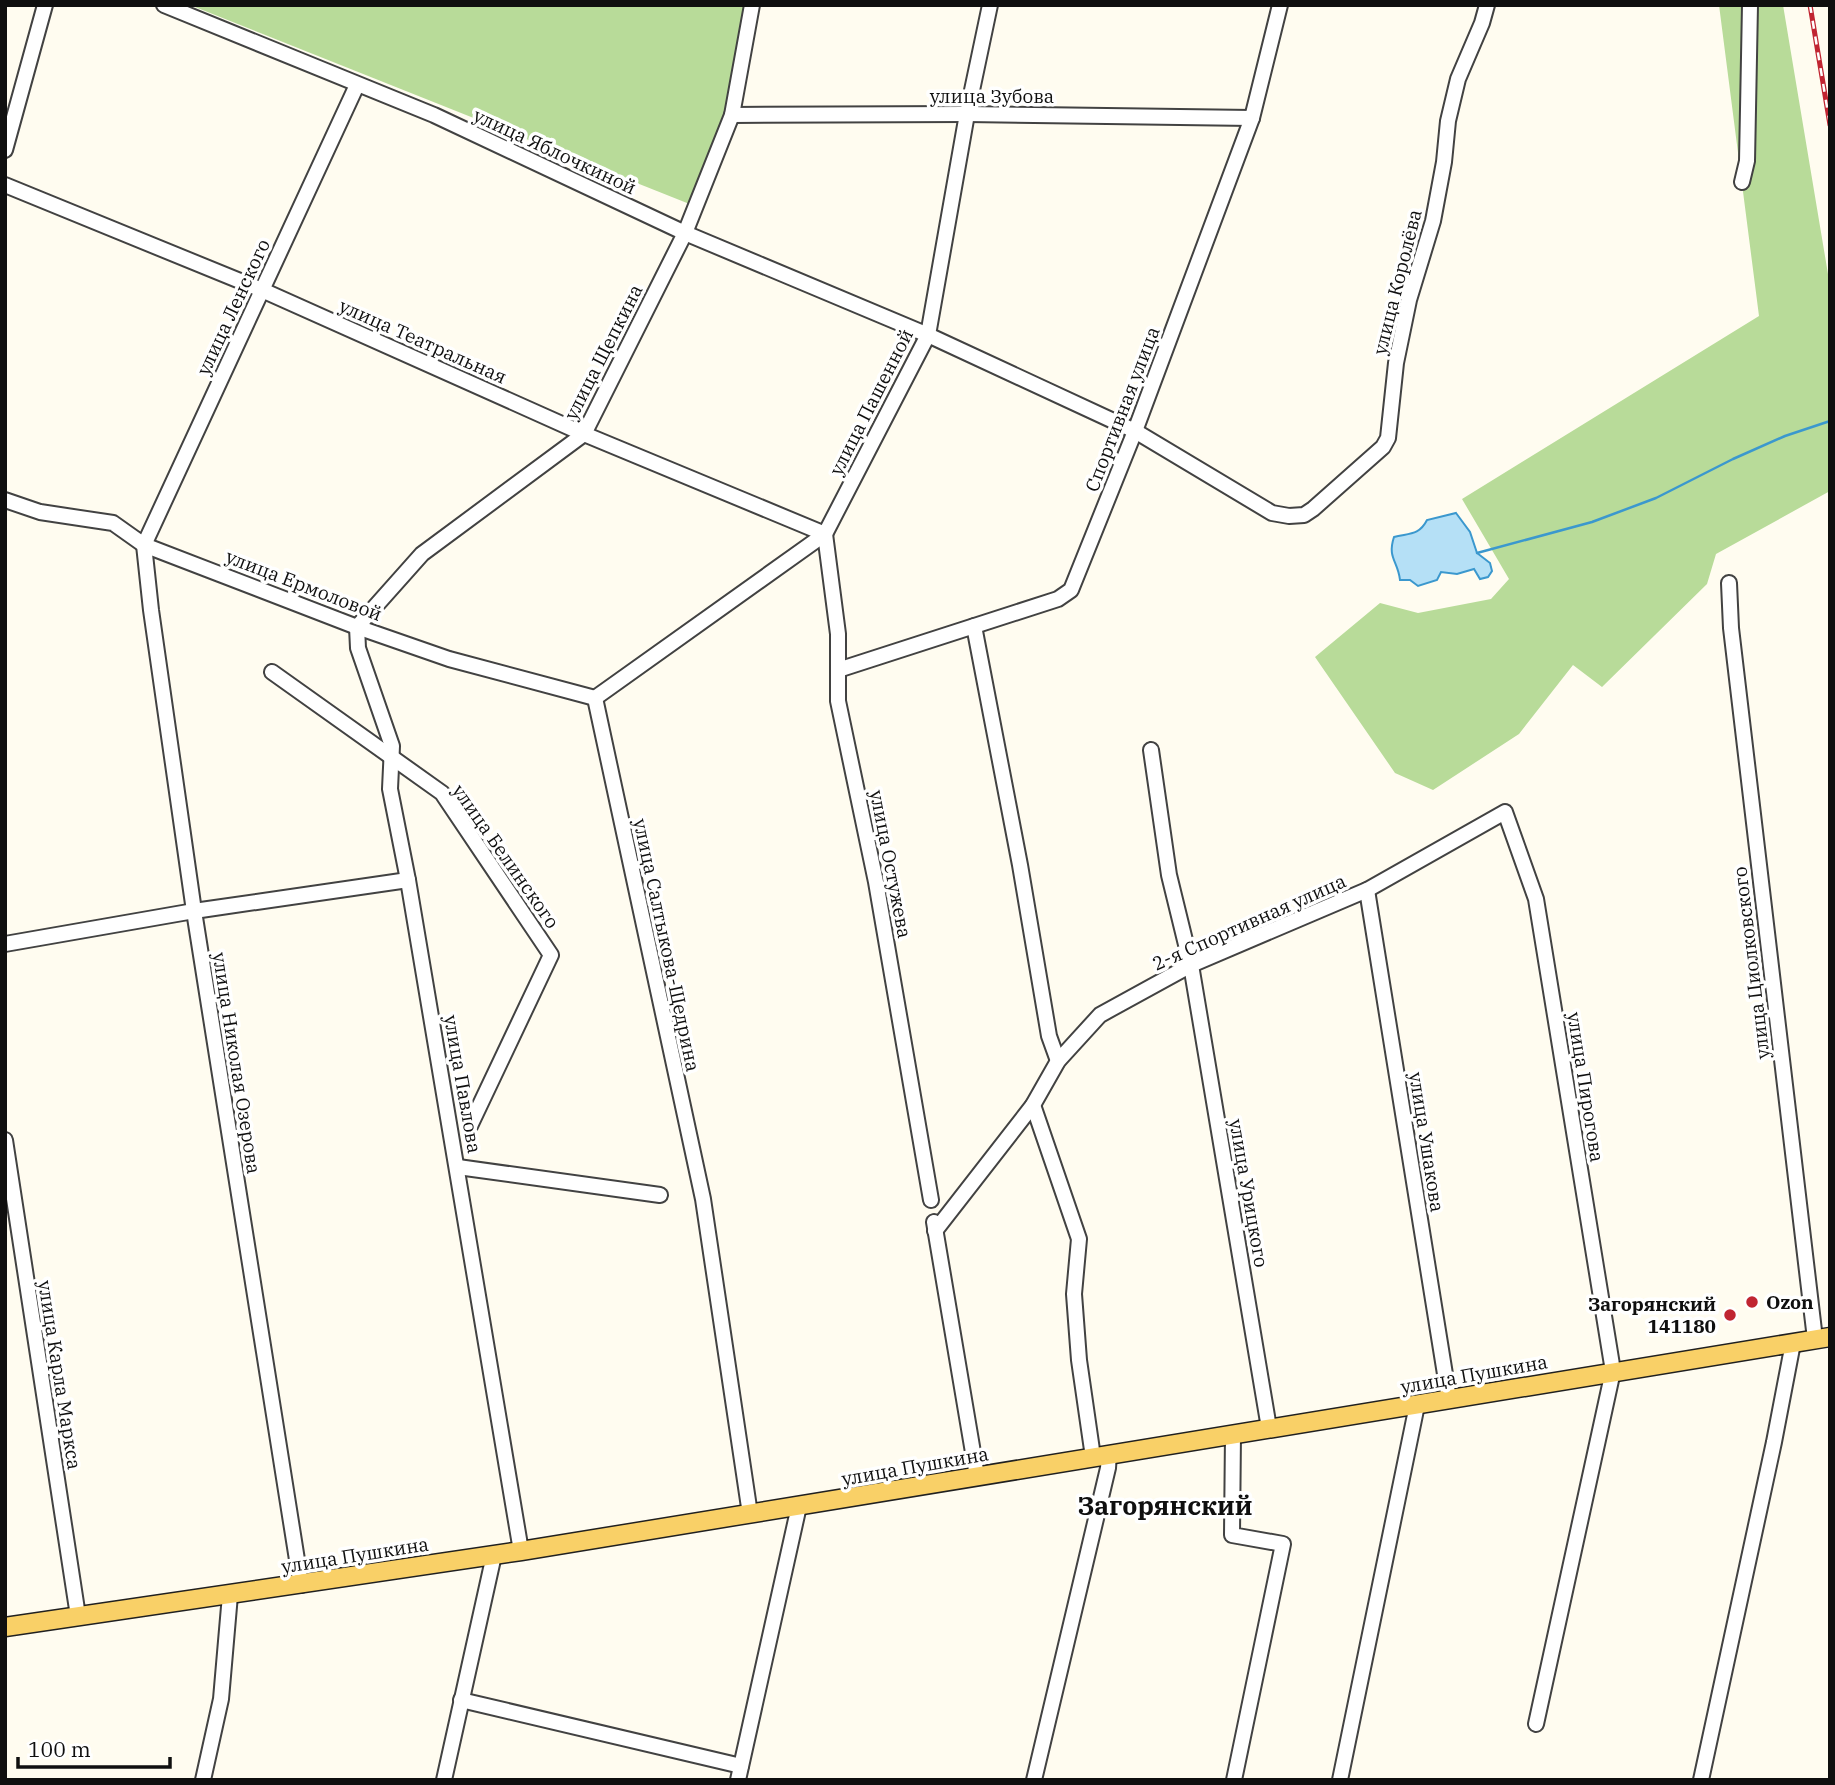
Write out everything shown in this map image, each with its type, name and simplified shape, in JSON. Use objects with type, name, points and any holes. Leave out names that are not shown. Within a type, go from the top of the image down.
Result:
[{"type":"main road","name":"улица Пушкина","points":[[5,1627],[522,1551],[1822,1338]]},
{"type":"street","points":[[5,150],[45,5]]},
{"type":"street","name":"улица Яблочкиной","points":[[164,5],[434,115],[685,233],[928,335]]},
{"type":"street","name":"улица Щепкина","points":[[357,627],[422,554],[584,434],[685,233],[732,115],[752,5]]},
{"type":"street","name":"улица Пашенной","points":[[595,698],[825,534],[928,335],[967,114],[990,5]]},
{"type":"street","name":"Спортивная улица","points":[[838,670],[1058,599],[1071,590],[1135,431],[1252,118],[1280,5]]},
{"type":"street","name":"улица Королёва","points":[[928,335],[1135,431],[1272,513],[1304,515],[1383,447],[1388,438],[1395,363],[1409,300],[1435,209],[1448,121],[1458,79],[1487,5]]},
{"type":"street","points":[[1742,182],[1748,161],[1750,5]]},
{"type":"street","name":"улица Ленского","points":[[144,545],[357,85]]},
{"type":"street","name":"улица Зубова","points":[[732,115],[967,114],[1252,118]]},
{"type":"street","name":"улица Театральная","points":[[5,185],[262,290],[584,434],[825,534]]},
{"type":"street","name":"улица Ермоловой","points":[[5,499],[40,512],[113,523],[144,545],[357,627],[449,659],[595,698]]},
{"type":"street","name":"улица Остужева","points":[[825,534],[838,635],[838,701],[876,882],[932,1200]]},
{"type":"street","name":"улица Николая Озерова","points":[[144,545],[194,911],[301,1585]]},
{"type":"street","name":"улица Циолковского","points":[[1729,583],[1731,628],[1822,1338]]},
{"type":"street","points":[[974,626],[1020,865],[1049,1036],[1058,1060]]},
{"type":"street","name":"улица Павлова","points":[[357,627],[358,648],[392,746],[390,789],[458,1167],[522,1551]]},
{"type":"street","name":"улица Белинского","points":[[272,672],[442,793],[551,955],[470,1126]]},
{"type":"street","name":"улица Салтыкова-Щедрина","points":[[595,698],[703,1199],[750,1514]]},
{"type":"street","name":"улица Урицкого","points":[[1152,750],[1168,875],[1191,965],[1269,1428]]},
{"type":"street","name":"2-я Спортивная улица","points":[[977,1476],[934,1225],[1033,1105],[1058,1060],[1100,1015],[1191,965],[1367,890],[1505,813]]},
{"type":"street","name":"улица Пирогова","points":[[1505,813],[1536,899],[1613,1371]]},
{"type":"street","points":[[5,944],[194,911],[408,880]]},
{"type":"street","name":"улица Ушакова","points":[[1367,890],[1449,1399]]},
{"type":"street","points":[[1033,1105],[1079,1239],[1074,1294],[1079,1360],[1101,1455],[1108,1468],[1034,1780]]},
{"type":"street","name":"улица Карла Маркса","points":[[5,1140],[78,1616]]},
{"type":"street","points":[[458,1167],[660,1195]]},
{"type":"street","points":[[1701,1780],[1793,1343]]},
{"type":"street","points":[[1536,1724],[1613,1371]]},
{"type":"street","points":[[1339,1780],[1417,1405]]},
{"type":"street","points":[[1233,1434],[1232,1535],[1283,1544],[1234,1780]]},
{"type":"street","points":[[461,1700],[740,1773],[799,1506]]},
{"type":"street","points":[[444,1780],[494,1555]]},
{"type":"street","points":[[203,1780],[221,1699],[230,1595]]},
{"type":"green space","points":[[190,5],[744,5],[730,102],[692,205]]},
{"type":"green space","points":[[1719,5],[1783,5],[1830,286],[1830,491],[1716,554],[1707,584],[1602,687],[1573,665],[1519,734],[1433,790],[1395,773],[1315,657],[1380,603],[1418,613],[1491,599],[1509,579],[1462,499],[1759,316]]},
{"type":"water","points":[[1456,513],[1470,532],[1477,553],[1490,563],[1492,571],[1488,577],[1480,579],[1474,569],[1457,574],[1441,572],[1437,580],[1418,586],[1410,580],[1400,580],[1392,555],[1394,537],[1417,531],[1427,520]]},
{"type":"waterway","points":[[1477,553],[1592,522],[1656,498],[1785,436],[1830,421]]},
{"type":"railway","points":[[1810,5],[1830,125]]},
{"type":"place","name":"Ozon","points":[[1752,1302]]},
{"type":"place","name":"Загорянский 141180","points":[[1730,1315]]},
{"type":"district","name":"Загорянский","points":[[1165,1506]]}]
